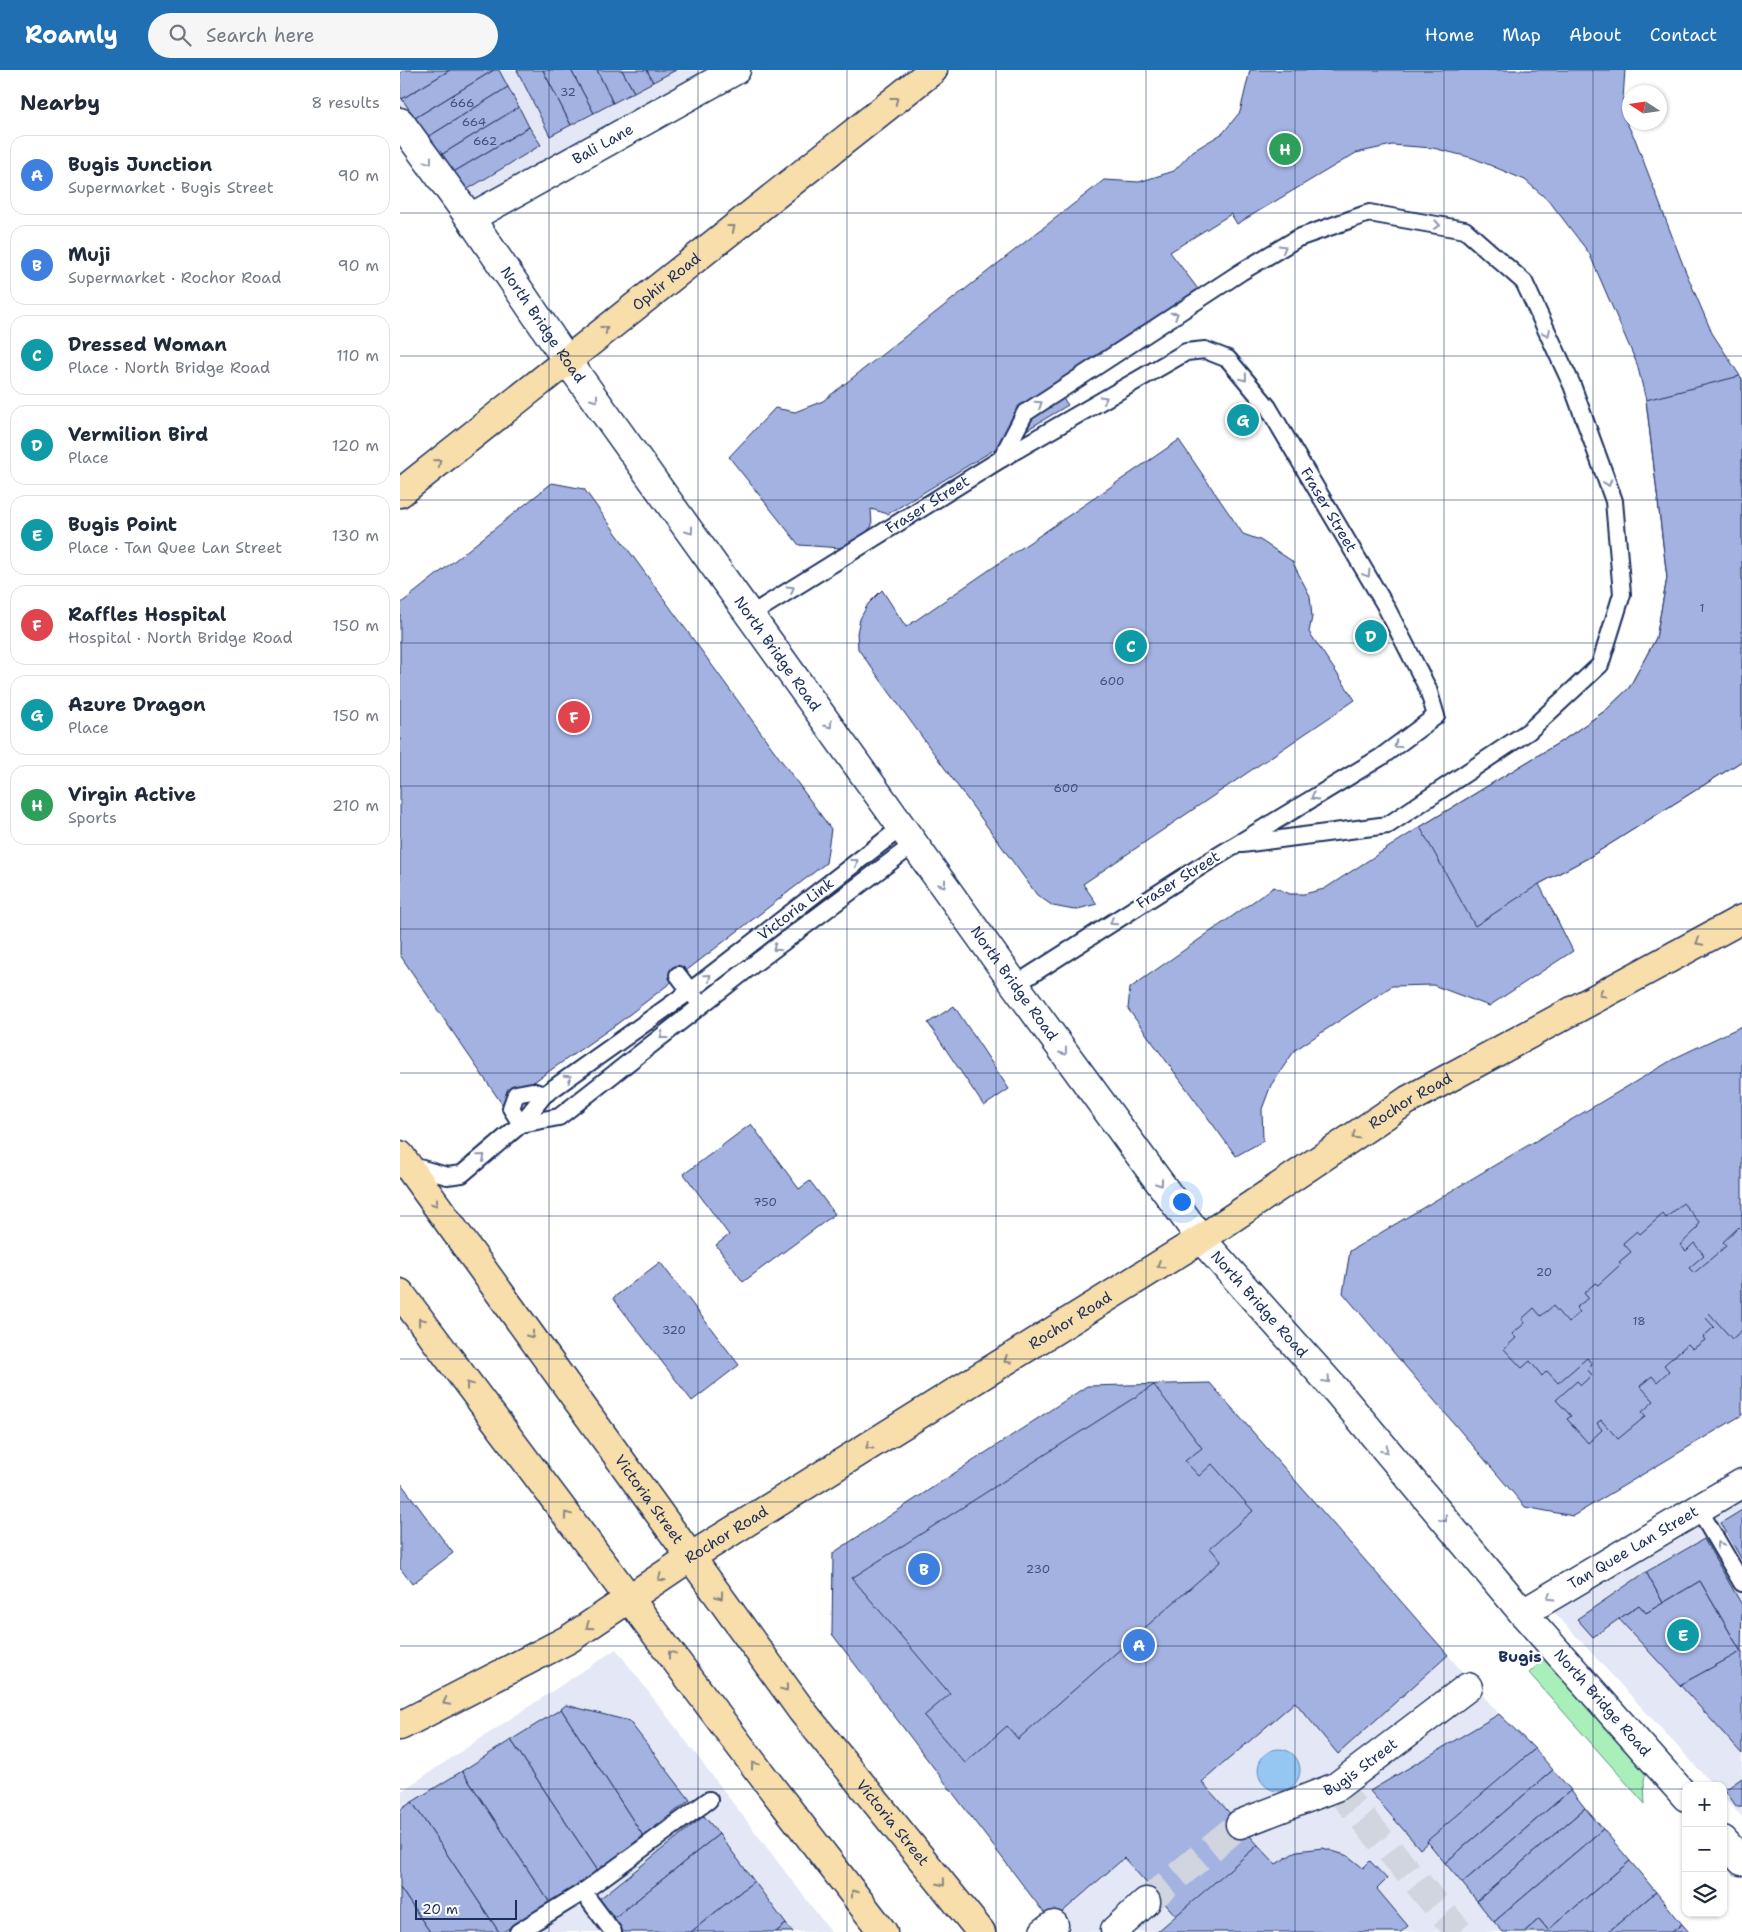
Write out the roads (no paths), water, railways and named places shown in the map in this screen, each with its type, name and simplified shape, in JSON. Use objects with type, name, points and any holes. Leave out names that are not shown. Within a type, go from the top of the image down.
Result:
[{"type":"main road","name":"Bali Lane","points":[[470,218],[736,70]]},
{"type":"main road","name":"Ophir Road","points":[[400,493],[566,359],[933,70]]},
{"type":"main road","name":"North Bridge Road","points":[[400,122],[470,218],[566,359],[1014,985],[1201,1239],[1335,1390],[1523,1613],[1682,1792]]},
{"type":"main road","name":"Rochor Road","points":[[400,1726],[569,1640],[692,1556],[1201,1239],[1408,1100],[1742,919]]},
{"type":"main road","name":"Victoria Street","points":[[403,1160],[692,1556],[756,1649],[802,1711],[981,1932]]},
{"type":"main road","points":[[400,1293],[883,1932]]},
{"type":"main road","name":"Tan Quee Lan Street","points":[[1523,1613],[1742,1483]]},
{"type":"main road","name":"Bugis Street","points":[[1240,1824],[1336,1787],[1468,1688]]},
{"type":"main road","points":[[1116,1930],[1146,1902]]},
{"type":"lane","points":[[1001,458],[1025,413],[1240,272],[1298,238],[1369,213],[1465,230],[1524,282],[1572,385],[1614,501],[1622,594],[1600,665],[1529,731],[1388,825],[1235,845]]},
{"type":"lane","name":"Fraser Street","points":[[750,614],[1001,458],[1186,352],[1205,350],[1228,359],[1273,416],[1385,605],[1428,689],[1436,716],[1381,757],[1235,845],[1014,985]]},
{"type":"lane","name":"Victoria Link","points":[[403,1160],[447,1176],[462,1174],[520,1124],[544,1095],[690,991],[802,902],[908,836]]},
{"type":"lane","name":"Victoria Link","points":[[520,1124],[559,1117],[815,918],[908,836]]},
{"type":"lane","points":[[802,902],[815,918]]},
{"type":"lane","points":[[678,975],[701,1005]]},
{"type":"lane","points":[[1698,1508],[1742,1583]]},
{"type":"lane","points":[[518,1932],[583,1892],[709,1800]]},
{"type":"lane","points":[[583,1892],[613,1932]]},
{"type":"water","points":[[1279,1749],[1294,1755],[1300,1770],[1294,1785],[1279,1791],[1264,1785],[1258,1770],[1264,1755]]},
{"type":"tunnel","points":[[1336,1787],[1459,1932]]},
{"type":"tunnel","points":[[1146,1902],[1240,1824]]},
{"type":"place","name":"Virgin Active","points":[[1285,149]]},
{"type":"place","name":"Azure Dragon","points":[[1243,420]]},
{"type":"place","name":"Vermilion Bird","points":[[1371,636]]},
{"type":"place","name":"Dressed Woman","points":[[1131,646]]},
{"type":"place","name":"Raffles Hospital","points":[[574,717]]},
{"type":"place","name":"Muji","points":[[924,1569]]},
{"type":"place","name":"Bugis Point","points":[[1683,1635]]},
{"type":"place","name":"Bugis Junction","points":[[1139,1645]]},
{"type":"district","name":"Bugis","points":[[1520,1656]]}]
